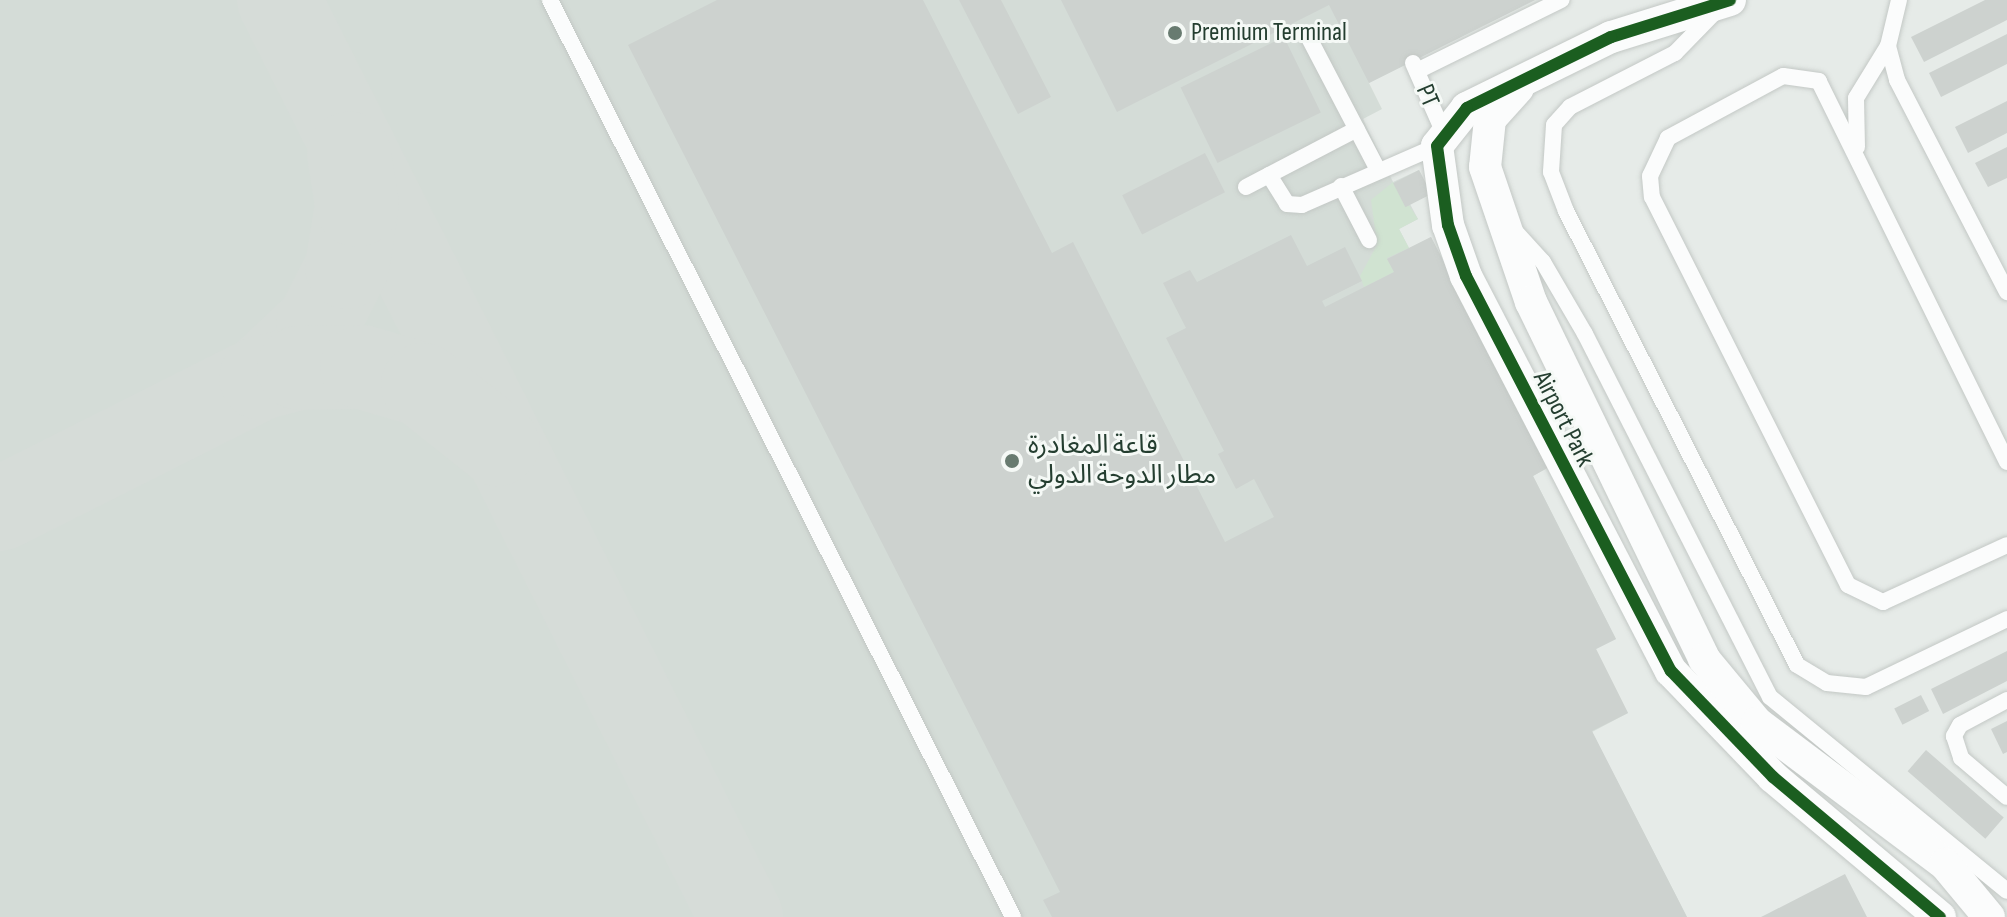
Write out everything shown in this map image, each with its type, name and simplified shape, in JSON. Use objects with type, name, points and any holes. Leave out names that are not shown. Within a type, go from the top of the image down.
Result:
[{"type":"street","points":[[1440,138],[1486,96],[1531,79],[1611,37],[1725,3]]},
{"type":"street","points":[[1531,79],[1502,100],[1485,141],[1485,167],[1541,323],[1704,659],[1757,723],[1945,864],[1989,917]]},
{"type":"street","name":"Airport Park","points":[[1440,138],[1448,225],[1466,276],[1671,671],[1773,777],[1940,917]]},
{"type":"lane","points":[[550,0],[1013,917]]},
{"type":"lane","name":"PT","points":[[1440,138],[1415,66],[1561,0]]},
{"type":"lane","points":[[1858,156],[1856,98],[1888,46],[1899,0]]},
{"type":"lane","points":[[1725,3],[1675,53],[1570,107],[1554,125],[1551,172],[1566,211],[1797,665],[1835,685],[1885,683],[2007,619]]},
{"type":"lane","points":[[1309,38],[1377,168]]},
{"type":"lane","points":[[1888,46],[1897,80],[2007,292]]},
{"type":"lane","points":[[2007,462],[2002,439],[1819,81],[1793,73],[1668,138],[1650,176],[1652,197],[1848,585],[1883,602],[2007,545]]},
{"type":"lane","points":[[1246,187],[1357,129]]},
{"type":"lane","points":[[1269,175],[1294,206],[1440,138]]},
{"type":"lane","points":[[1341,186],[1369,240]]},
{"type":"lane","points":[[1505,220],[1543,262],[1585,334],[1770,697],[2007,891]]},
{"type":"lane","points":[[2007,700],[1960,725],[1954,736],[1961,758],[2007,797]]},
{"type":"shaded area","points":[[0,0],[1535,0],[1369,83],[1382,109],[1363,119],[1393,182],[1419,170],[1431,194],[1410,204],[1418,219],[1399,229],[1409,248],[1431,237],[1549,467],[1533,476],[1616,639],[1596,649],[1628,713],[1592,732],[1687,917],[0,917]]},
{"type":"green space","points":[[1393,182],[1418,219],[1399,229],[1409,248],[1387,258],[1394,272],[1364,287],[1360,276],[1377,245],[1371,200]]},
{"type":"building","name":"قاعة المغادرة مطار الدوحة الدولي","points":[[717,0],[923,0],[1052,253],[1073,242],[1225,542],[1274,517],[1254,479],[1236,489],[1218,454],[1224,451],[1166,338],[1186,328],[1163,283],[1190,270],[1197,282],[1291,235],[1307,266],[1345,247],[1362,281],[1322,301],[1325,307],[1394,272],[1387,259],[1431,237],[1549,467],[1533,476],[1616,639],[1596,649],[1628,713],[1592,731],[1687,917],[1052,917],[1043,900],[1060,892],[628,45]]},
{"type":"building","points":[[959,0],[1001,0],[1051,97],[1018,114]]},
{"type":"building","name":"Premium Terminal","points":[[1061,0],[1535,0],[1369,83],[1329,5],[1117,112]]},
{"type":"building","points":[[1985,0],[2007,0],[2007,20],[1924,62],[1911,37]]},
{"type":"building","points":[[2007,34],[2007,64],[1941,97],[1929,73]]},
{"type":"building","points":[[1284,37],[1321,112],[1217,163],[1181,87]]},
{"type":"building","points":[[2007,101],[2007,133],[1968,153],[1955,127]]},
{"type":"building","points":[[2007,147],[2007,178],[1988,187],[1975,163]]},
{"type":"building","points":[[1205,153],[1225,192],[1142,234],[1122,195]]},
{"type":"building","points":[[1419,170],[1431,194],[1405,207],[1393,183]]},
{"type":"building","points":[[2007,651],[2007,681],[1943,714],[1931,689]]},
{"type":"building","points":[[1921,695],[1929,711],[1902,725],[1894,709]]},
{"type":"building","points":[[2007,721],[2007,752],[2003,754],[1991,729]]},
{"type":"building","points":[[1926,750],[2004,818],[1985,839],[1908,771]]},
{"type":"building","points":[[1845,874],[1867,917],[1761,917],[1769,913]]},
{"type":"taxiway","points":[[279,0],[741,917]]},
{"type":"taxiway","points":[[261,378],[318,324],[347,267],[357,205],[349,154]]},
{"type":"taxiway","points":[[0,509],[261,378],[299,368],[362,367],[423,385],[497,444]]},
{"type":"cycle path","points":[[1730,0],[1611,37],[1467,108],[1437,146],[1448,225],[1466,276],[1671,671],[1773,777],[1940,917]]},
{"type":"place","name":"Premium Terminal","points":[[1175,33]]},
{"type":"place","name":"قاعة المغادرة مطار الدوحة الدولي","points":[[1012,461]]}]
